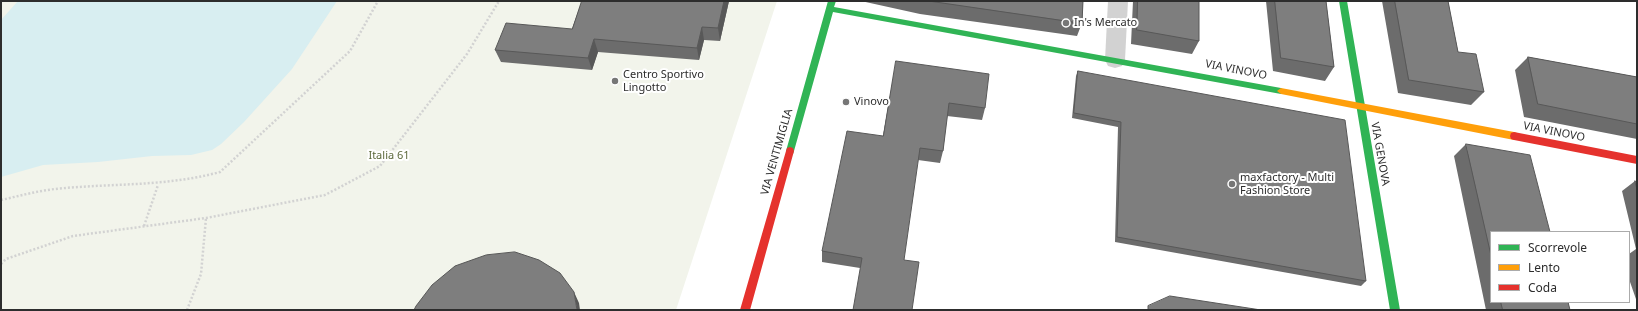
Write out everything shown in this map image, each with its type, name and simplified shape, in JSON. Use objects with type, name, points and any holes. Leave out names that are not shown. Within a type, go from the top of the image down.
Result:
[{"type":"street","points":[[1115,60],[1118,1]]},
{"type":"street","name":"VIA GENOVA","points":[[1343,1],[1394,310]]},
{"type":"street","name":"VIA VINOVO","points":[[831,5],[1637,160]]},
{"type":"street","name":"VIA VENTIMIGLIA","points":[[744,310],[831,5]]},
{"type":"path","points":[[1,200],[54,190],[158,185],[195,180],[220,172],[350,51],[378,1]]},
{"type":"path","points":[[1,264],[6,259],[73,236],[206,218],[325,195],[380,166],[467,54],[500,1]]},
{"type":"path","points":[[144,226],[158,185]]},
{"type":"path","points":[[187,310],[201,274],[206,218]]},
{"type":"green space","name":"Italia 61","points":[[1,1],[777,1],[676,310],[1,310]]},
{"type":"shaded area","points":[[18,1],[337,1],[292,69],[244,122],[221,144],[212,150],[191,155],[152,156],[98,162],[43,165],[1,177],[1,20]]},
{"type":"building","points":[[582,1],[724,1],[718,28],[702,27],[697,48],[594,39],[588,58],[495,50],[506,23],[572,29]]},
{"type":"building","points":[[929,1],[1083,1],[1082,23]]},
{"type":"building","points":[[1138,1],[1199,1],[1199,41],[1137,30]]},
{"type":"building","points":[[1275,1],[1326,1],[1334,67],[1281,58]]},
{"type":"building","points":[[1395,1],[1448,1],[1458,52],[1476,54],[1484,92],[1409,80]]},
{"type":"building","points":[[1528,57],[1637,77],[1637,124],[1538,104]]},
{"type":"building","points":[[896,61],[989,74],[985,108],[949,103],[943,151],[920,148],[904,260],[919,262],[912,310],[853,310],[862,258],[822,251],[847,131],[883,136]]},
{"type":"building","name":"maxfactory - Multi Fashion Store","points":[[1078,71],[1345,120],[1366,281],[1117,237],[1121,122],[1074,113]]},
{"type":"building","points":[[1466,144],[1530,155],[1550,231],[1490,231],[1490,251]]},
{"type":"building","points":[[515,252],[539,260],[560,273],[574,292],[577,310],[414,310],[432,285],[455,266],[486,255]]},
{"type":"building","points":[[1170,296],[1261,310],[1148,310],[1148,306]]},
{"type":"building","points":[[1501,303],[1568,303],[1570,310],[1503,310]]},
{"type":"traffic: fast","points":[[790,151],[832,1]]},
{"type":"traffic: fast","points":[[1343,1],[1395,310]]},
{"type":"traffic: fast","points":[[830,9],[1281,91]]},
{"type":"traffic: slow","points":[[1281,91],[1514,136]]},
{"type":"traffic: jam","points":[[1514,136],[1637,160]]},
{"type":"traffic: jam","points":[[745,310],[790,151]]},
{"type":"place","name":"In's Mercato","points":[[1066,23]]},
{"type":"place","name":"Centro Sportivo Lingotto","points":[[615,81]]},
{"type":"place","name":"Vinovo","points":[[846,102]]},
{"type":"place","name":"maxfactory - Multi Fashion Store","points":[[1232,184]]}]
